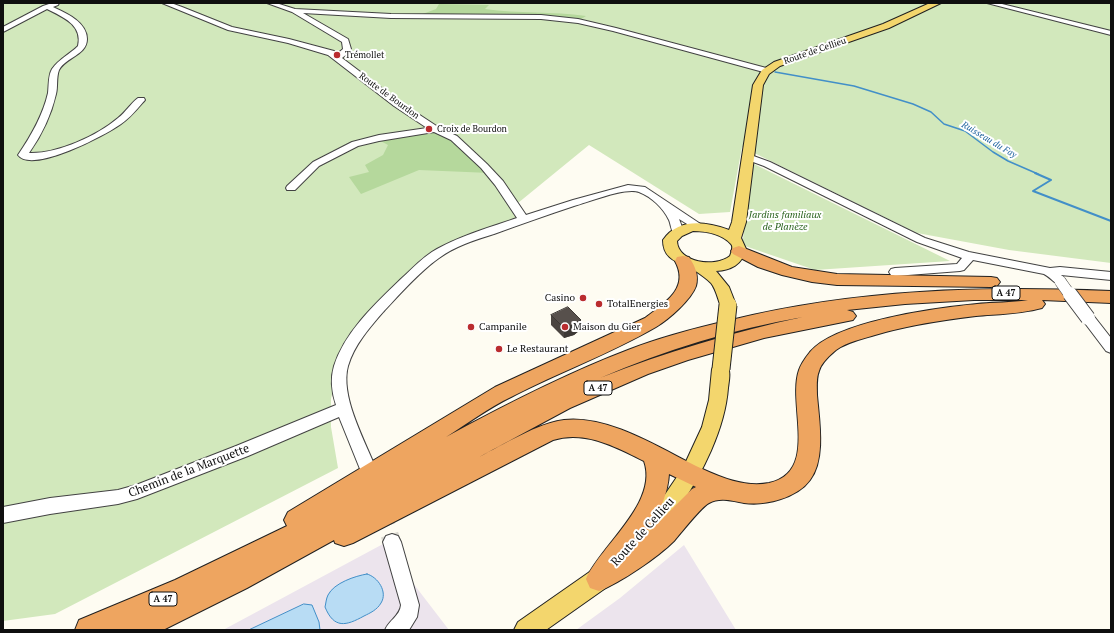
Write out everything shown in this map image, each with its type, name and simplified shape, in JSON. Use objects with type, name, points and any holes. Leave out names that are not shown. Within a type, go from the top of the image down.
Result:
[{"type":"highway","points":[[736,245],[755,260],[778,269],[830,280],[854,282],[994,282],[1111,294]]},
{"type":"highway","points":[[240,570],[264,540],[502,392],[651,322],[666,311],[679,298],[686,287],[691,264]]},
{"type":"highway","name":"A 47","points":[[89,630],[170,596],[240,570],[334,512],[461,439],[554,390],[619,362],[688,338],[788,314],[851,303],[902,297],[1010,293],[1111,297]]},
{"type":"highway","name":"A 47","points":[[132,630],[240,570],[526,421],[609,383],[668,360],[782,328],[835,318],[896,310],[971,304],[1036,304],[1111,307]]},
{"type":"highway","points":[[240,570],[271,572],[546,434],[562,429],[577,428],[616,437],[720,488],[745,493],[769,493],[789,485],[802,474],[809,455],[807,383],[809,370],[817,357],[830,345],[849,336],[891,324],[977,310],[1017,308],[1036,304]]},
{"type":"highway","points":[[599,579],[649,509],[656,484],[658,469],[653,455]]},
{"type":"highway","points":[[599,579],[644,550],[664,534],[700,496],[708,493],[728,490]]},
{"type":"main road","name":"Route de Cellieu","points":[[767,71],[777,64],[886,26],[937,3]]},
{"type":"main road","points":[[736,245],[728,235],[714,229],[699,227],[678,232],[670,240],[670,247],[676,256],[691,264],[709,268],[726,265],[737,257],[736,245],[758,84],[767,71]]},
{"type":"main road","points":[[714,229],[727,226],[740,217]]},
{"type":"main road","name":"Route de Cellieu","points":[[691,264],[717,280],[723,289],[728,305]]},
{"type":"main road","name":"Route de Cellieu","points":[[526,630],[599,579],[636,542],[671,503],[690,473],[711,427],[718,400],[728,305],[728,291],[725,277],[726,265]]},
{"type":"street","points":[[3,30],[47,5],[60,3]]},
{"type":"street","name":"Route de Bourdon","points":[[164,3],[180,8],[230,29],[305,44],[331,53],[386,96],[435,129],[454,138],[484,166],[499,183],[521,220]]},
{"type":"street","points":[[270,3],[294,11],[345,40],[348,49],[342,55],[337,57]]},
{"type":"street","points":[[990,3],[1111,33]]},
{"type":"street","points":[[47,5],[79,25],[83,31],[84,42],[82,47],[56,67],[46,116],[33,142],[23,154],[24,156],[44,154],[84,143],[119,122],[141,100]]},
{"type":"street","points":[[294,11],[391,16],[464,15],[542,17],[578,21],[614,28],[767,71]]},
{"type":"street","points":[[291,188],[316,164],[355,144],[379,138],[435,129]]},
{"type":"street","points":[[748,157],[768,164],[921,240],[970,256],[1056,277]]},
{"type":"street","points":[[366,464],[341,400],[339,382],[342,365],[349,348],[361,330],[376,313],[437,254],[455,244],[521,220],[628,188],[641,189],[699,227]]},
{"type":"street","points":[[661,202],[672,215],[678,232]]},
{"type":"street","points":[[896,272],[960,267],[970,256]]},
{"type":"street","points":[[1111,276],[1054,271],[1056,277],[1111,348]]},
{"type":"street","name":"Chemin de la Marquette","points":[[3,515],[138,492],[345,408]]},
{"type":"street","points":[[392,542],[410,605],[410,613],[407,620],[395,630]]},
{"type":"shaded area","points":[[383,544],[449,630],[223,630]]},
{"type":"shaded area","points":[[684,545],[736,630],[576,630],[620,598]]},
{"type":"green space","points":[[3,3],[1111,3],[1111,263],[1009,250],[917,233],[742,147],[730,212],[699,214],[589,145],[518,203],[517,219],[440,247],[422,258],[372,308],[348,336],[339,360],[331,399],[331,427],[338,468],[55,614],[3,621]]},
{"type":"green space","points":[[439,4],[489,5],[485,9],[510,12],[586,16],[578,21],[541,17],[420,15],[436,9]]},
{"type":"green space","points":[[432,130],[454,138],[490,173],[419,170],[361,194],[349,177],[369,172],[365,165],[383,155],[388,145],[377,139]]},
{"type":"green space","name":"Jardins familiaux de Planèze","points":[[754,164],[950,261],[815,270],[742,245]]},
{"type":"water","points":[[367,574],[375,578],[383,590],[383,599],[378,608],[352,622],[341,624],[332,619],[325,607],[326,600],[331,591],[351,578]]},
{"type":"water","points":[[304,604],[312,605],[319,622],[320,630],[249,630]]},
{"type":"building","points":[[568,307],[581,320],[564,328],[551,315]]},
{"type":"waterway","name":"Ruisseau du Fay","points":[[775,72],[854,86],[913,104],[931,112],[944,124],[965,131],[993,152],[1008,161],[1038,174]]},
{"type":"waterway","name":"Ruisseau du Fay","points":[[1035,173],[1051,180],[1033,191],[1111,221]]},
{"type":"tunnel","points":[[381,509],[392,542]]},
{"type":"place","name":"Trémollet","points":[[337,55]]},
{"type":"place","name":"Croix de Bourdon","points":[[429,129]]},
{"type":"place","name":"Casino","points":[[583,298]]},
{"type":"place","name":"TotalEnergies","points":[[599,304]]},
{"type":"place","name":"Campanile","points":[[471,327]]},
{"type":"place","name":"Maison du Gier","points":[[565,327]]},
{"type":"place","name":"Le Restaurant","points":[[499,349]]}]
